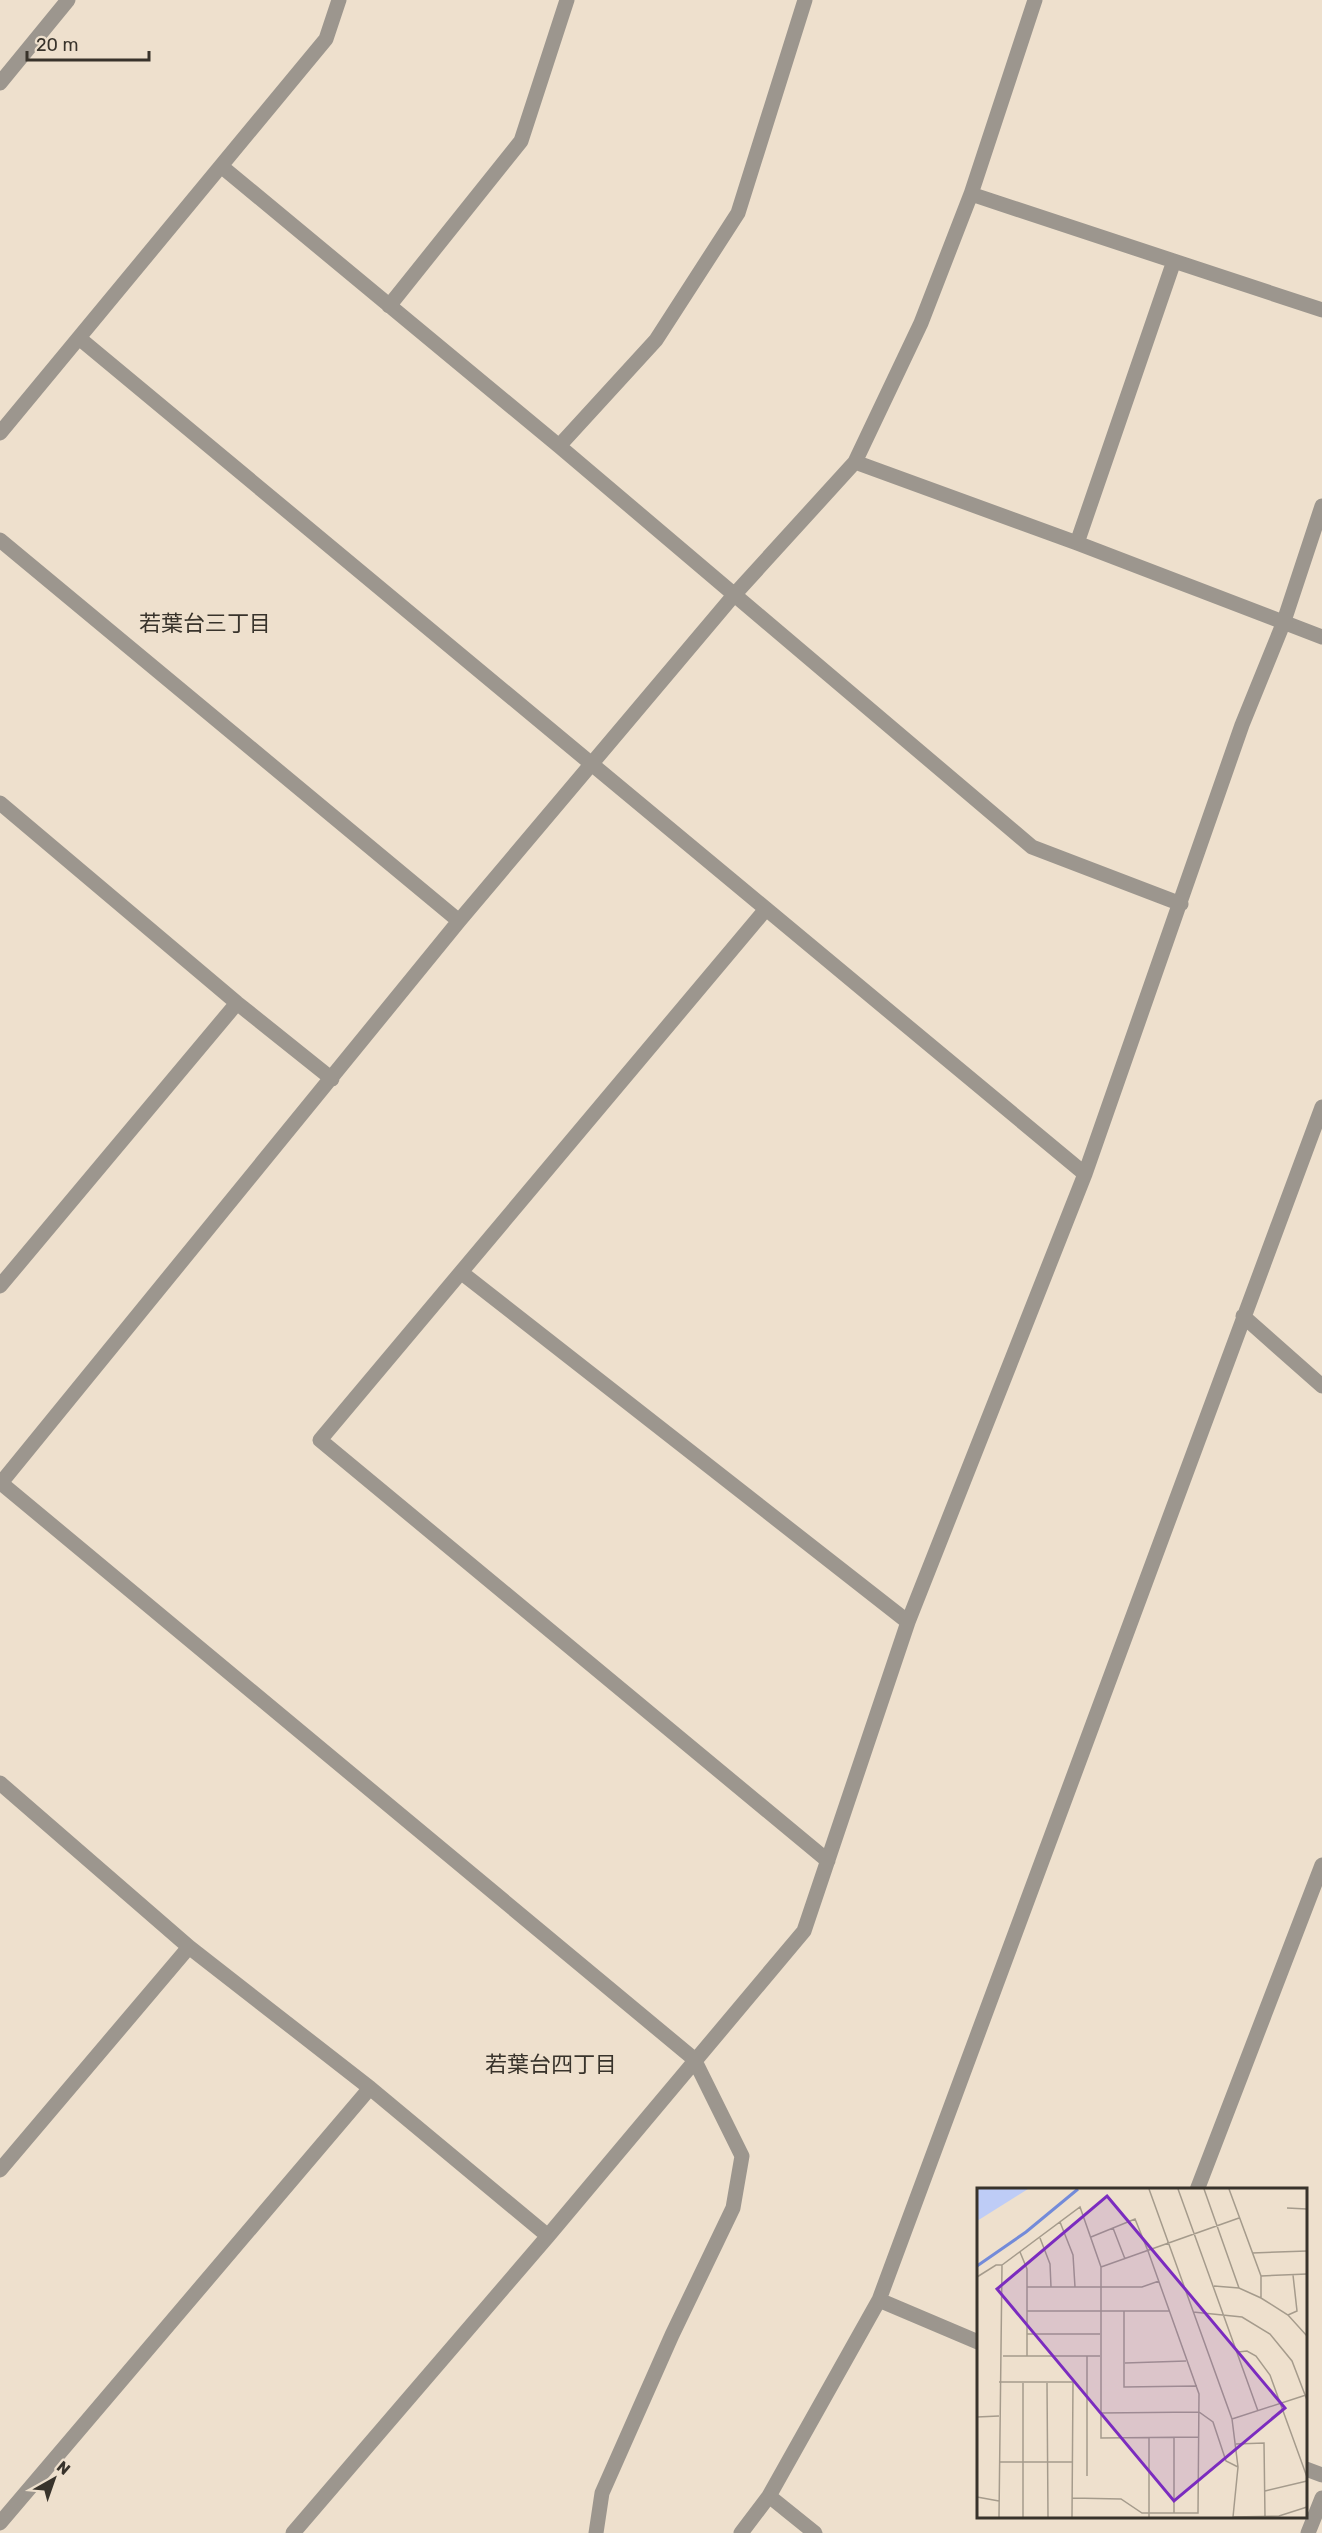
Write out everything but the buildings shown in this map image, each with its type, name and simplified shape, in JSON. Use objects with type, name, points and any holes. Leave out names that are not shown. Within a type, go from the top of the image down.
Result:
[{"type":"street","points":[[0,83],[68,0]]},
{"type":"street","points":[[0,433],[326,39],[339,0]]},
{"type":"street","points":[[389,306],[521,141],[567,0]]},
{"type":"street","points":[[559,446],[656,340],[738,213],[805,0]]},
{"type":"street","points":[[596,2533],[602,2493],[672,2335],[733,2208],[742,2156],[694,2059],[1,1484],[459,921],[591,763],[734,595],[855,462],[921,322],[971,194],[1035,0]]},
{"type":"street","points":[[221,166],[559,446],[1032,847],[1181,904]]},
{"type":"street","points":[[971,194],[1322,310]]},
{"type":"street","points":[[1077,543],[1174,261]]},
{"type":"street","points":[[79,338],[1085,1174]]},
{"type":"street","points":[[855,462],[1077,543],[1283,624],[1322,637]]},
{"type":"street","points":[[292,2533],[548,2236],[694,2059],[804,1931],[908,1622],[1085,1174],[1242,725],[1283,624],[1322,506]]},
{"type":"street","points":[[0,540],[459,921]]},
{"type":"street","points":[[0,803],[237,1003],[332,1079]]},
{"type":"street","points":[[766,909],[320,1440],[828,1861]]},
{"type":"street","points":[[0,1286],[237,1003]]},
{"type":"street","points":[[741,2533],[769,2496],[879,2300],[1322,1107]]},
{"type":"street","points":[[462,1273],[908,1622]]},
{"type":"street","points":[[1243,1316],[1322,1386]]},
{"type":"street","points":[[0,1783],[189,1947],[370,2088],[548,2236]]},
{"type":"street","points":[[1198,2188],[1322,1868]]},
{"type":"street","points":[[0,2170],[189,1947]]},
{"type":"street","points":[[0,2523],[370,2088]]},
{"type":"street","points":[[879,2300],[977,2342]]},
{"type":"street","points":[[1307,2470],[1322,2475]]},
{"type":"street","points":[[769,2496],[815,2533]]},
{"type":"street","points":[[1308,2533],[1322,2498]]},
{"type":"district","name":"若葉台三丁目","points":[[205,623]]},
{"type":"district","name":"若葉台四丁目","points":[[551,2064]]}]
